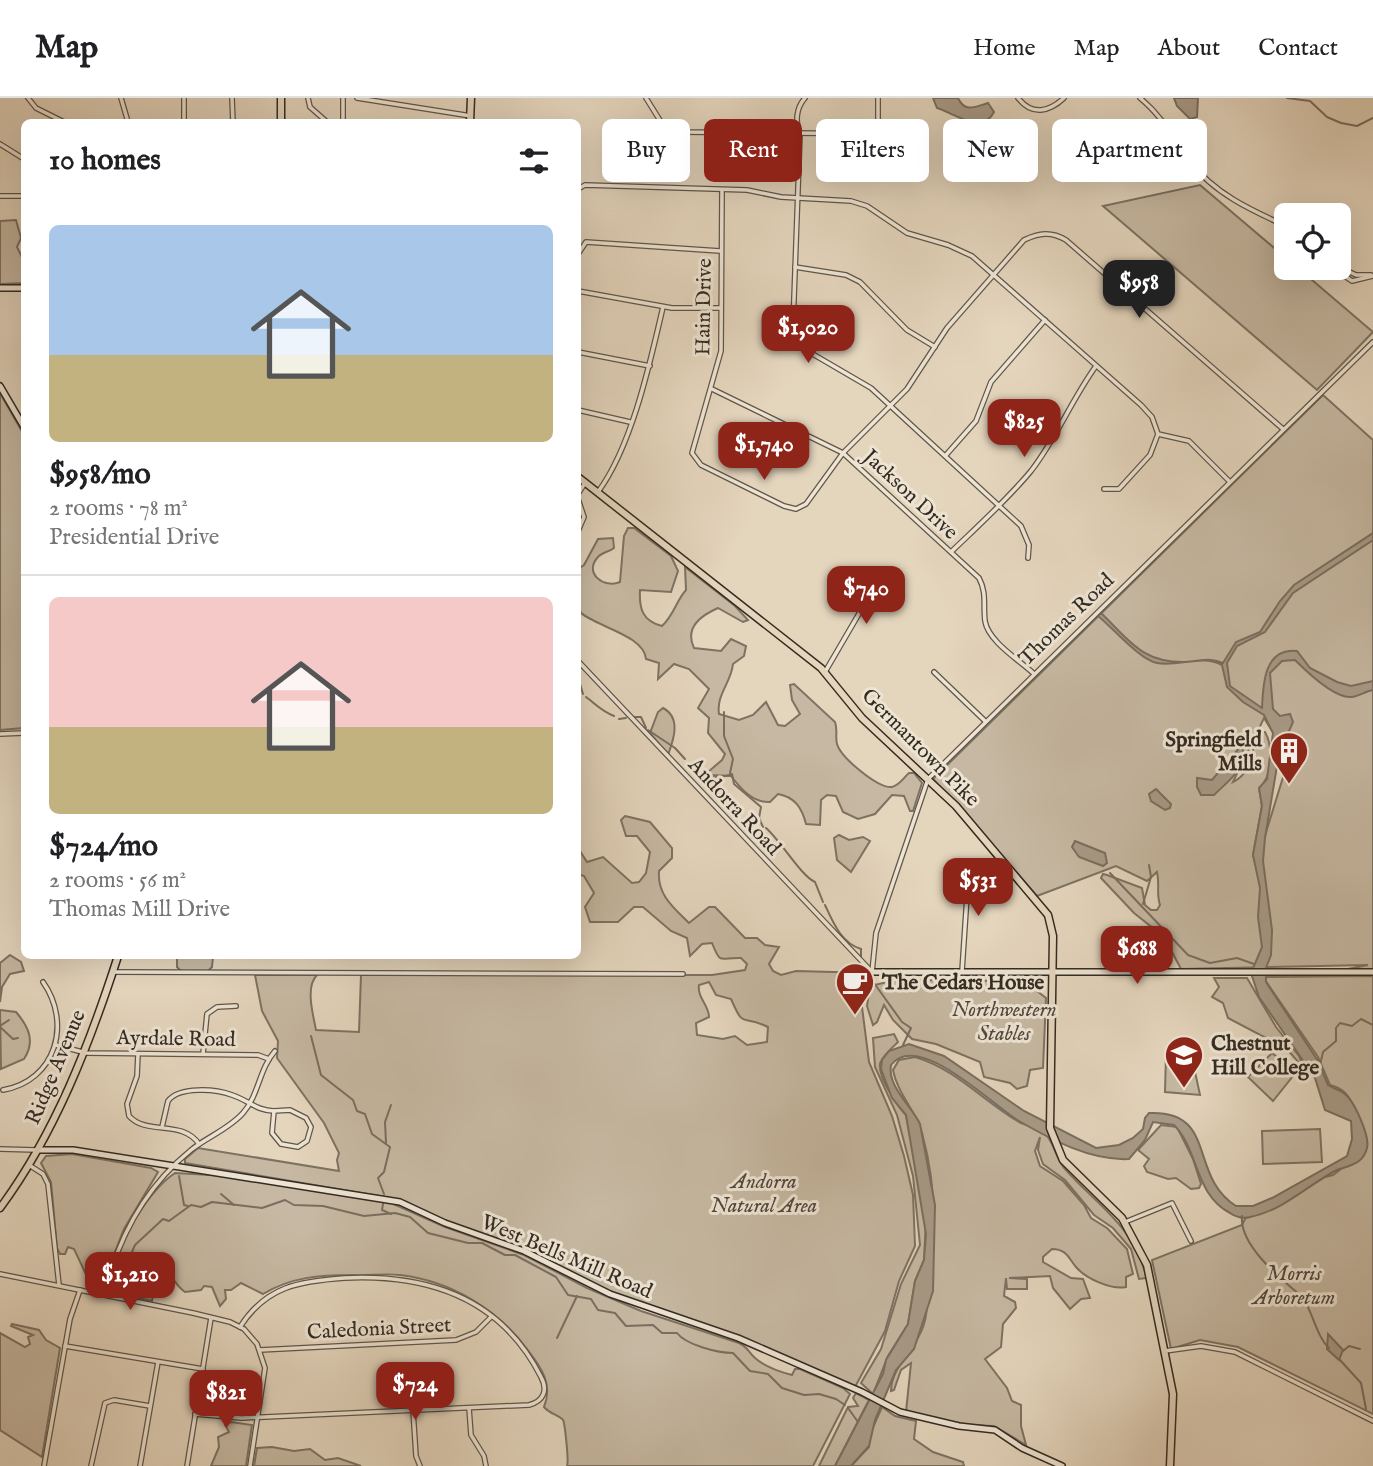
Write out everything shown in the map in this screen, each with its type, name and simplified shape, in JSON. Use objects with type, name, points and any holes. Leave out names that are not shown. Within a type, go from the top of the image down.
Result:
[{"type":"main road","points":[[281,98],[281,119]]},
{"type":"main road","points":[[471,98],[471,119]]},
{"type":"main road","name":"Germantown Pike","points":[[581,480],[825,672],[862,718],[928,779],[981,834],[1048,915],[1053,932],[1049,1122],[1058,1151],[1069,1167],[1125,1222]]},
{"type":"main road","name":"Ridge Avenue","points":[[0,1208],[6,1194],[29,1165],[62,1103],[117,959]]},
{"type":"main road","points":[[1125,1222],[1147,1265],[1173,1394],[1170,1466]]},
{"type":"street","points":[[28,98],[34,107],[58,119]]},
{"type":"street","points":[[121,98],[127,119]]},
{"type":"street","points":[[184,98],[184,119]]},
{"type":"street","points":[[232,98],[233,119]]},
{"type":"street","points":[[308,98],[310,107],[324,119]]},
{"type":"street","points":[[343,119],[343,98],[350,98]]},
{"type":"street","points":[[356,98],[471,119]]},
{"type":"street","points":[[646,98],[661,121],[679,132],[704,132]]},
{"type":"street","points":[[797,119],[798,107],[805,98]]},
{"type":"street","points":[[878,98],[878,119]]},
{"type":"street","points":[[1018,98],[1026,107],[1040,111],[1050,109],[1064,98]]},
{"type":"street","points":[[1140,98],[1166,124],[1191,163],[1207,179],[1248,208],[1274,220]]},
{"type":"street","points":[[0,144],[21,157]]},
{"type":"street","points":[[796,182],[793,326],[798,337],[811,352],[871,388],[999,505],[1025,533],[1029,545],[1028,558]]},
{"type":"street","points":[[581,188],[747,190],[795,198],[838,198],[867,206],[906,233],[962,250],[1045,320],[1152,417],[1158,434],[1150,455],[1119,489],[1104,489]]},
{"type":"street","name":"Hain Drive","points":[[722,190],[721,351],[712,389],[692,449],[693,456],[701,465],[790,509],[803,506],[843,453],[922,371],[947,328],[1024,240],[1037,234],[1058,235],[1283,429]]},
{"type":"street","points":[[0,196],[21,196]]},
{"type":"street","points":[[581,250],[586,242],[720,251]]},
{"type":"street","points":[[795,267],[846,275],[860,282],[907,330],[935,347]]},
{"type":"street","points":[[1351,273],[1373,276]]},
{"type":"street","points":[[1351,280],[1373,276]]},
{"type":"street","points":[[0,288],[21,288]]},
{"type":"street","points":[[581,292],[663,307],[721,308]]},
{"type":"street","points":[[597,493],[616,463],[650,366],[663,307]]},
{"type":"street","points":[[946,455],[976,421],[991,382],[1045,320]]},
{"type":"street","name":"Thomas Road","points":[[872,972],[876,933],[928,779],[1373,342]]},
{"type":"street","points":[[581,353],[650,366]]},
{"type":"street","points":[[951,552],[999,505],[1046,449],[1075,395],[1096,366]]},
{"type":"street","points":[[0,386],[21,422]]},
{"type":"street","name":"Jackson Drive","points":[[712,389],[843,453],[951,552],[984,588],[985,624],[1033,673]]},
{"type":"street","points":[[581,411],[630,422]]},
{"type":"street","points":[[1158,434],[1189,441],[1229,481]]},
{"type":"street","points":[[581,490],[585,483]]},
{"type":"street","points":[[581,506],[584,517],[581,524]]},
{"type":"street","points":[[825,672],[881,576],[881,569]]},
{"type":"street","name":"Andorra Road","points":[[581,664],[872,972]]},
{"type":"street","points":[[934,672],[985,721]]},
{"type":"street","points":[[0,734],[21,733]]},
{"type":"street","points":[[962,973],[968,881],[965,868]]},
{"type":"street","points":[[112,972],[683,974]]},
{"type":"street","points":[[872,972],[1373,972]]},
{"type":"street","points":[[3,1090],[22,1085],[37,1075],[56,1045],[58,1014],[53,998],[43,982]]},
{"type":"street","points":[[203,1054],[203,1025],[208,1012],[220,1006],[236,1006]]},
{"type":"street","name":"Ayrdale Road","points":[[56,1045],[82,1052],[258,1055],[269,1059]]},
{"type":"street","points":[[104,1295],[113,1261],[146,1197],[173,1166],[199,1144],[235,1121],[249,1104],[275,1051]]},
{"type":"street","points":[[138,1054],[127,1113],[138,1123],[187,1132],[199,1144]]},
{"type":"street","points":[[162,1127],[167,1101],[178,1092],[225,1093],[260,1110],[293,1111],[306,1118],[311,1130],[305,1143],[292,1147],[276,1140],[272,1130],[274,1111]]},
{"type":"street","points":[[0,1149],[37,1150]]},
{"type":"street","name":"West Bells Mill Road","points":[[37,1150],[73,1150],[400,1202],[445,1223],[524,1251],[618,1298],[731,1336],[866,1394],[889,1407],[948,1424],[995,1430],[1022,1448],[1062,1466]]},
{"type":"street","points":[[29,1165],[43,1174],[48,1184],[59,1285]]},
{"type":"street","points":[[1125,1222],[1172,1203],[1191,1241]]},
{"type":"street","points":[[0,1274],[211,1318],[240,1327],[260,1350],[265,1373],[250,1466]]},
{"type":"street","points":[[195,1414],[258,1418],[529,1405],[543,1396],[545,1384],[531,1359],[492,1316],[461,1297],[435,1286],[394,1278],[311,1280],[285,1287],[260,1302],[240,1327]]},
{"type":"street","points":[[44,1466],[72,1310],[80,1290]]},
{"type":"street","name":"Caledonia Street","points":[[260,1350],[456,1340],[476,1332],[492,1316]]},
{"type":"street","points":[[187,1466],[211,1318]]},
{"type":"street","points":[[65,1346],[203,1369]]},
{"type":"street","points":[[1165,1351],[1201,1346],[1235,1352],[1373,1421]]},
{"type":"street","points":[[140,1466],[158,1362]]},
{"type":"street","points":[[91,1466],[105,1403],[114,1400],[150,1406]]},
{"type":"street","points":[[469,1408],[471,1435],[486,1466]]},
{"type":"street","points":[[414,1410],[416,1456],[420,1466]]},
{"type":"green space","points":[[1200,185],[1274,248],[1274,280],[1312,280],[1373,332],[1317,390],[1103,206]]},
{"type":"green space","points":[[16,220],[21,238],[17,247],[21,255],[21,283],[0,284],[0,221]]},
{"type":"green space","points":[[0,393],[21,430],[21,728],[0,730]]},
{"type":"green space","points":[[1323,395],[1373,440],[1373,969],[1348,969],[1368,965],[1181,969],[1164,937],[1134,913],[1101,878],[1103,874],[1142,888],[1145,905],[1151,910],[1157,910],[1160,905],[1157,872],[1147,881],[1116,866],[1037,896],[933,779]],"holes":[[[1264,718],[1289,758],[1259,855],[1259,878],[1253,855],[1262,806],[1259,788],[1267,777],[1270,761],[1265,732],[1259,732],[1248,766],[1240,778],[1233,782]]]},
{"type":"green space","points":[[628,528],[634,528],[671,556],[678,571],[671,592],[640,590],[641,608],[650,621],[662,626],[669,617],[686,590],[685,567],[735,606],[748,620],[743,622],[718,608],[701,618],[691,634],[694,648],[721,651],[731,639],[746,646],[744,656],[733,664],[720,701],[719,714],[739,720],[753,715],[766,702],[778,725],[785,726],[800,714],[792,700],[790,685],[794,684],[835,722],[836,741],[840,750],[861,772],[878,783],[892,787],[909,773],[914,773],[922,783],[913,811],[910,811],[904,796],[892,795],[875,814],[858,819],[843,812],[836,796],[827,795],[821,800],[820,825],[806,824],[800,808],[789,798],[778,794],[770,802],[764,802],[753,798],[731,776],[709,775],[708,772],[725,754],[708,733],[709,718],[698,708],[709,689],[689,669],[674,664],[658,679],[659,663],[646,659],[643,650],[636,643],[581,613],[581,567],[598,539],[613,538],[614,548],[600,555],[593,569],[597,578],[602,581],[614,584],[620,582],[624,536]]},
{"type":"green space","points":[[663,708],[669,712],[674,724],[674,737],[668,755],[650,733],[658,712]]},
{"type":"green space","name":"Andorra Natural Area","points":[[625,816],[650,822],[672,848],[672,858],[659,871],[661,887],[668,900],[689,923],[709,907],[715,907],[745,938],[757,938],[765,945],[779,947],[769,964],[773,971],[781,975],[796,971],[870,973],[861,999],[869,1062],[892,1116],[904,1156],[913,1195],[915,1246],[899,1281],[885,1331],[855,1387],[763,1348],[612,1293],[540,1257],[452,1224],[402,1200],[185,1163],[185,1159],[198,1148],[339,1171],[339,1153],[324,1123],[277,1058],[278,1041],[262,1011],[255,975],[317,975],[311,986],[316,1030],[359,1032],[361,975],[712,975],[745,970],[747,964],[741,958],[720,958],[712,943],[702,944],[690,956],[687,938],[671,931],[643,907],[634,907],[618,922],[590,922],[585,907],[594,893],[581,875],[581,853],[587,862],[603,857],[632,883],[639,882],[646,873],[650,852],[637,836],[626,836],[621,820]],"holes":[[[709,982],[716,995],[731,999],[741,1018],[768,1027],[767,1042],[747,1045],[735,1036],[723,1039],[697,1035],[696,1023],[709,1017],[699,985]]]},
{"type":"green space","points":[[839,835],[849,840],[863,837],[870,841],[851,872],[837,860],[834,838]]},
{"type":"green space","points":[[10,955],[21,962],[24,971],[10,974],[2,987],[0,1002],[0,963]]},
{"type":"green space","points":[[177,959],[213,959],[212,967],[208,971],[181,971],[177,967]]},
{"type":"green space","name":"Morris Arboretum","points":[[1373,976],[1373,1414],[1238,1347],[1200,1340],[1171,1349],[1152,1260],[1242,1225],[1246,1217],[1308,1181],[1333,1175],[1350,1162],[1354,1117],[1348,1097],[1330,1085],[1318,1057],[1263,977]]},
{"type":"green space","points":[[1214,978],[1247,978],[1276,1027],[1299,1056],[1305,1070],[1287,1049],[1228,1018],[1223,1003],[1212,997],[1219,987]]},
{"type":"green space","name":"Northwestern Stables","points":[[896,980],[1024,981],[1046,998],[1043,1068],[1030,1070],[1027,1086],[1017,1089],[1010,1083],[984,1077],[980,1062],[936,1044],[912,1039],[893,1020],[884,1005],[873,1025],[867,1006],[870,986]]},
{"type":"green space","points":[[0,1010],[16,1012],[27,1028],[30,1040],[24,1059],[1,1069]]},
{"type":"green space","points":[[894,1034],[898,1042],[883,1058],[880,1070],[889,1091],[906,1115],[926,1220],[924,1260],[915,1281],[908,1324],[888,1356],[873,1394],[861,1383],[881,1349],[901,1284],[920,1245],[913,1176],[897,1115],[875,1067],[873,1038]]},
{"type":"green space","points":[[1272,1053],[1293,1076],[1273,1101],[1248,1077]]},
{"type":"green space","points":[[1166,1054],[1181,1058],[1194,1067],[1200,1095],[1165,1092]]},
{"type":"green space","points":[[915,1057],[943,1069],[1006,1114],[1045,1134],[1065,1169],[1124,1230],[1141,1259],[1147,1278],[1139,1279],[1131,1249],[1113,1228],[1094,1215],[1065,1180],[1043,1164],[1038,1150],[1040,1137],[1035,1151],[1040,1166],[1063,1181],[1084,1205],[1091,1218],[1107,1228],[1127,1249],[1133,1274],[1126,1277],[1126,1287],[1107,1285],[1080,1271],[1064,1253],[1052,1249],[1043,1257],[1043,1262],[1071,1278],[1083,1279],[1090,1298],[1081,1299],[1070,1309],[1053,1288],[1050,1276],[1009,1278],[1027,1279],[1027,1289],[1007,1289],[1006,1278],[1004,1296],[1015,1302],[1016,1308],[1003,1324],[1001,1347],[985,1359],[1007,1388],[1012,1401],[1021,1405],[1021,1426],[1026,1445],[994,1426],[967,1425],[906,1412],[911,1363],[901,1370],[894,1390],[891,1391],[896,1372],[923,1326],[933,1246],[933,1202],[928,1157],[919,1125],[898,1086],[893,1070],[899,1060]]},
{"type":"green space","points":[[1161,1125],[1177,1127],[1193,1159],[1201,1184],[1199,1188],[1191,1189],[1176,1178],[1168,1179],[1147,1172],[1144,1166],[1149,1159],[1138,1150]]},
{"type":"green space","points":[[1320,1129],[1322,1162],[1263,1164],[1262,1131]]},
{"type":"green space","points":[[72,1154],[151,1168],[158,1172],[124,1229],[100,1290],[93,1289],[74,1249],[68,1247],[65,1254],[60,1254],[57,1248],[51,1182],[41,1163],[46,1156]]},
{"type":"green space","points":[[175,1173],[228,1176],[389,1202],[445,1227],[524,1255],[587,1288],[641,1311],[739,1343],[759,1361],[772,1368],[792,1375],[795,1369],[800,1369],[843,1388],[850,1394],[813,1466],[567,1466],[563,1420],[544,1407],[547,1384],[532,1356],[502,1321],[471,1299],[437,1283],[394,1274],[329,1276],[284,1284],[263,1294],[241,1283],[231,1290],[225,1290],[226,1299],[220,1306],[212,1287],[204,1286],[201,1290],[185,1292],[170,1276],[158,1270],[152,1301],[112,1292],[116,1261],[131,1226],[152,1195]]},
{"type":"green space","points":[[12,1324],[39,1330],[46,1340],[60,1348],[42,1457],[0,1430],[0,1333],[25,1347],[30,1344],[28,1337],[33,1335],[11,1326]]},
{"type":"green space","points":[[856,1393],[869,1400],[835,1466],[819,1466],[848,1407],[858,1406],[853,1398]]},
{"type":"green space","points":[[882,1407],[895,1416],[916,1421],[914,1439],[933,1452],[963,1462],[964,1466],[851,1466],[869,1447],[870,1434]]},
{"type":"green space","points":[[231,1422],[252,1425],[246,1466],[211,1466],[219,1447],[218,1437],[229,1432],[225,1425]]},
{"type":"green space","points":[[272,1447],[294,1451],[310,1449],[325,1460],[338,1458],[361,1466],[254,1466],[257,1448]]},
{"type":"shaded area","points":[[933,98],[958,98],[964,106],[971,108],[988,103],[994,112],[989,119],[962,119],[937,108]]},
{"type":"shaded area","points":[[1174,98],[1198,98],[1197,117],[1190,119],[1177,106]]},
{"type":"shaded area","points":[[1373,533],[1373,540],[1293,593],[1265,632],[1237,646],[1227,663],[1230,686],[1262,708],[1268,669],[1278,655],[1286,652],[1297,651],[1310,668],[1337,682],[1351,686],[1373,681],[1373,690],[1351,697],[1329,689],[1295,660],[1282,661],[1270,673],[1273,709],[1280,716],[1290,714],[1293,722],[1279,754],[1263,861],[1272,930],[1266,982],[1318,1061],[1328,1085],[1347,1096],[1356,1109],[1366,1135],[1366,1151],[1356,1163],[1335,1171],[1273,1209],[1248,1218],[1240,1217],[1218,1205],[1210,1195],[1182,1135],[1174,1125],[1153,1122],[1145,1140],[1129,1159],[1100,1157],[1058,1142],[1019,1121],[937,1063],[919,1057],[903,1056],[891,1065],[891,1073],[896,1089],[920,1124],[935,1205],[933,1291],[914,1349],[896,1370],[875,1420],[869,1446],[851,1466],[835,1466],[883,1374],[886,1360],[908,1324],[915,1281],[924,1260],[926,1234],[906,1115],[892,1098],[881,1069],[882,1060],[889,1051],[909,1044],[944,1056],[1024,1111],[1096,1148],[1119,1145],[1133,1138],[1143,1129],[1149,1113],[1171,1115],[1185,1122],[1194,1133],[1212,1178],[1221,1193],[1236,1206],[1253,1206],[1272,1198],[1347,1156],[1352,1139],[1351,1121],[1325,1110],[1315,1078],[1259,997],[1251,973],[1262,947],[1258,917],[1260,888],[1253,855],[1262,806],[1259,788],[1267,779],[1273,733],[1264,715],[1243,702],[1227,687],[1222,665],[1198,661],[1213,660],[1223,663],[1236,642],[1260,632],[1294,585]]},
{"type":"shaded area","points":[[1101,613],[1129,641],[1147,654],[1158,659],[1186,662],[1165,664],[1150,661],[1098,616]]},
{"type":"shaded area","points":[[1241,746],[1244,753],[1241,766],[1231,779],[1214,795],[1201,795],[1197,778],[1212,780]]},
{"type":"shaded area","points":[[1156,789],[1171,804],[1170,808],[1165,810],[1151,801],[1149,794]]},
{"type":"shaded area","points":[[1075,841],[1105,853],[1107,863],[1103,866],[1079,857],[1072,847]]},
{"type":"shaded area","points":[[1328,1334],[1343,1350],[1339,1360],[1327,1349]]},
{"type":"waterway","points":[[1287,98],[1310,101],[1327,117],[1341,123],[1357,126],[1373,118]]},
{"type":"waterway","points":[[581,687],[583,694]]},
{"type":"waterway","points":[[586,697],[614,716]]},
{"type":"waterway","points":[[724,712],[724,736],[733,759],[730,773]]},
{"type":"waterway","points":[[635,717],[641,717],[646,728]]},
{"type":"waterway","points":[[619,719],[626,718]]},
{"type":"waterway","points":[[648,730],[675,748],[685,759]]},
{"type":"waterway","points":[[688,763],[708,777],[732,774],[734,784],[761,807],[759,818],[763,827]]},
{"type":"waterway","points":[[766,828],[815,882],[823,902]]},
{"type":"waterway","points":[[1143,904],[1151,877],[1149,865]]},
{"type":"waterway","points":[[1110,873],[1188,955],[1210,963],[1237,958],[1254,964]]},
{"type":"waterway","points":[[825,905],[843,937],[861,949],[861,957]]},
{"type":"waterway","points":[[862,966],[861,973],[865,978]]},
{"type":"waterway","points":[[874,983],[902,1022],[911,1028],[903,1045]]},
{"type":"waterway","points":[[1320,1065],[1323,1052],[1336,1041],[1336,1028],[1340,1023],[1352,1026],[1361,1019],[1373,1025]]},
{"type":"waterway","points":[[0,1026],[9,1020]]},
{"type":"waterway","points":[[0,1027],[13,1039],[18,1038]]},
{"type":"waterway","points":[[311,1036],[321,1075],[353,1100],[357,1111],[365,1114],[372,1134],[390,1147],[384,1172],[378,1178],[384,1194]]},
{"type":"waterway","points":[[386,1143],[385,1122],[391,1105]]},
{"type":"waterway","points":[[179,1176],[184,1205],[188,1206]]},
{"type":"waterway","points":[[221,1194],[234,1205]]},
{"type":"waterway","points":[[131,1270],[133,1266],[129,1259],[135,1245],[163,1219],[169,1221],[191,1205],[201,1207],[212,1202],[262,1208],[285,1200],[294,1205],[323,1206],[364,1216],[395,1213],[410,1217],[428,1233],[468,1243],[482,1243],[505,1255],[515,1255],[556,1277],[568,1295],[591,1299],[598,1310],[615,1313],[626,1326],[653,1325],[662,1333],[677,1333],[703,1348],[733,1353],[750,1371],[768,1374],[782,1388],[804,1395],[819,1394],[845,1405]]},
{"type":"waterway","points":[[383,1204],[382,1210],[391,1214]]},
{"type":"waterway","points":[[1242,1216],[1243,1227],[1254,1250],[1304,1299],[1320,1336],[1329,1348]]},
{"type":"waterway","points":[[557,1338],[577,1296]]},
{"type":"waterway","points":[[1343,1351],[1349,1346],[1360,1349]]},
{"type":"waterway","points":[[1340,1360],[1361,1383],[1366,1409]]},
{"type":"waterway","points":[[848,1408],[858,1422]]},
{"type":"place","name":"Springfield Mills","points":[[1289,785]]},
{"type":"place","name":"The Cedars House","points":[[855,1016]]},
{"type":"place","name":"Chestnut Hill College","points":[[1184,1089]]}]
